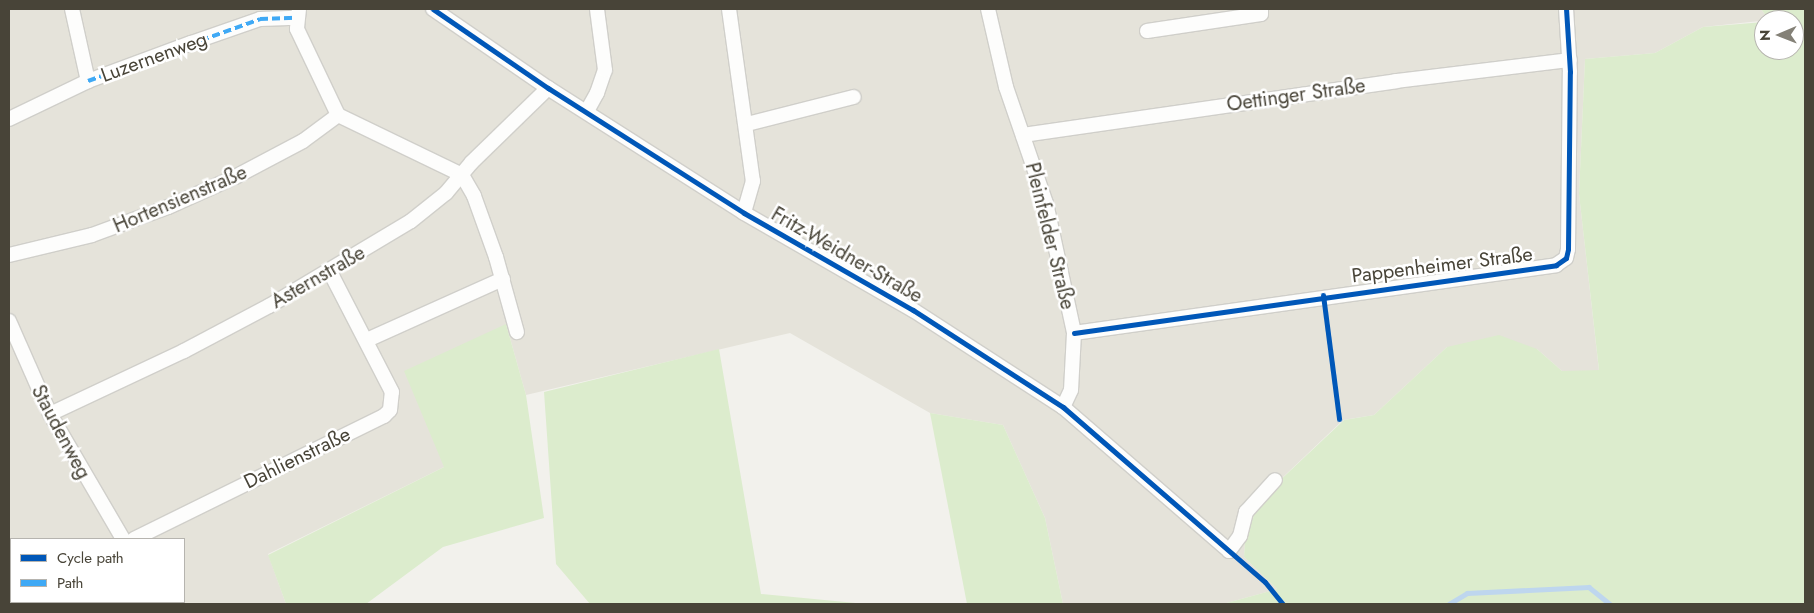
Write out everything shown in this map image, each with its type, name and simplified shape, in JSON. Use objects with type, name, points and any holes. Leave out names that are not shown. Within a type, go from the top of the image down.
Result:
[{"type":"street","points":[[72,9],[88,81]]},
{"type":"street","name":"Fritz-Weidner-Straße","points":[[433,9],[548,88],[587,111],[744,213],[913,310],[1063,407],[1229,551],[1240,536],[1246,512],[1275,480]]},
{"type":"street","points":[[587,111],[597,93],[605,70],[598,9]]},
{"type":"street","points":[[729,9],[747,124],[753,181],[744,213]]},
{"type":"street","name":"Pleinfelder Straße","points":[[988,9],[1006,87],[1046,203],[1074,333],[1071,390],[1063,407]]},
{"type":"street","points":[[1147,31],[1262,14],[1261,9]]},
{"type":"street","name":"Pappenheimer Straße","points":[[1074,333],[1180,316],[1556,265],[1566,258],[1568,249],[1570,60],[1566,9]]},
{"type":"street","points":[[297,13],[297,29],[338,114],[462,175],[474,196],[503,279],[518,332]]},
{"type":"street","name":"Luzernenweg","points":[[9,119],[88,81],[260,19],[297,13]]},
{"type":"street","name":"Oettinger Straße","points":[[1023,135],[1387,82],[1570,60]]},
{"type":"street","name":"Asternstraße","points":[[50,414],[184,351],[330,272],[411,221],[446,193],[548,88]]},
{"type":"street","points":[[747,124],[854,96]]},
{"type":"street","name":"Hortensienstraße","points":[[9,255],[92,235],[168,207],[235,177],[302,141],[338,114]]},
{"type":"street","name":"Dahlienstraße","points":[[136,538],[384,416],[393,404],[392,392],[367,340],[330,272]]},
{"type":"street","points":[[367,340],[503,279]]},
{"type":"street","name":"Staudenweg","points":[[9,321],[50,414],[122,538]]},
{"type":"shaded area","points":[[9,9],[1762,10],[1754,10],[1754,22],[1703,27],[1655,53],[1585,59],[1579,194],[1599,371],[1562,371],[1537,349],[1447,347],[1374,415],[1343,420],[1259,500],[1245,542],[1244,557],[1277,589],[1223,604],[1063,604],[1045,518],[1003,425],[930,413],[790,333],[526,395],[506,324],[444,467],[268,554],[286,604],[66,604],[185,603],[185,538],[10,538],[10,563]]},
{"type":"green space","points":[[1805,9],[1805,604],[1223,604],[1277,589],[1244,557],[1245,542],[1259,500],[1344,420],[1374,415],[1447,347],[1499,335],[1537,349],[1562,371],[1599,370],[1579,194],[1585,59],[1655,53],[1703,27],[1754,23],[1754,60],[1804,60],[1804,10],[1762,10]]},
{"type":"green space","points":[[506,324],[526,395],[544,518],[443,547],[366,604],[286,604],[268,555],[444,467],[404,371]]},
{"type":"green space","points":[[719,349],[761,594],[866,604],[590,604],[556,564],[544,392]]},
{"type":"green space","points":[[930,413],[1003,425],[1045,518],[1063,604],[967,604]]},
{"type":"green space","points":[[9,563],[10,603],[66,604],[9,604]]},
{"type":"waterway","points":[[1449,604],[1467,593],[1589,587],[1610,604]]},
{"type":"marked path","points":[[88,81],[260,19],[296,18]]},
{"type":"cycle path","points":[[433,9],[548,88],[744,213],[913,310],[1063,407],[1265,582],[1283,604]]},
{"type":"cycle path","points":[[1074,333],[1556,265],[1566,258],[1568,249],[1570,72],[1566,9]]},
{"type":"cycle path","points":[[1323,295],[1339,419]]}]
